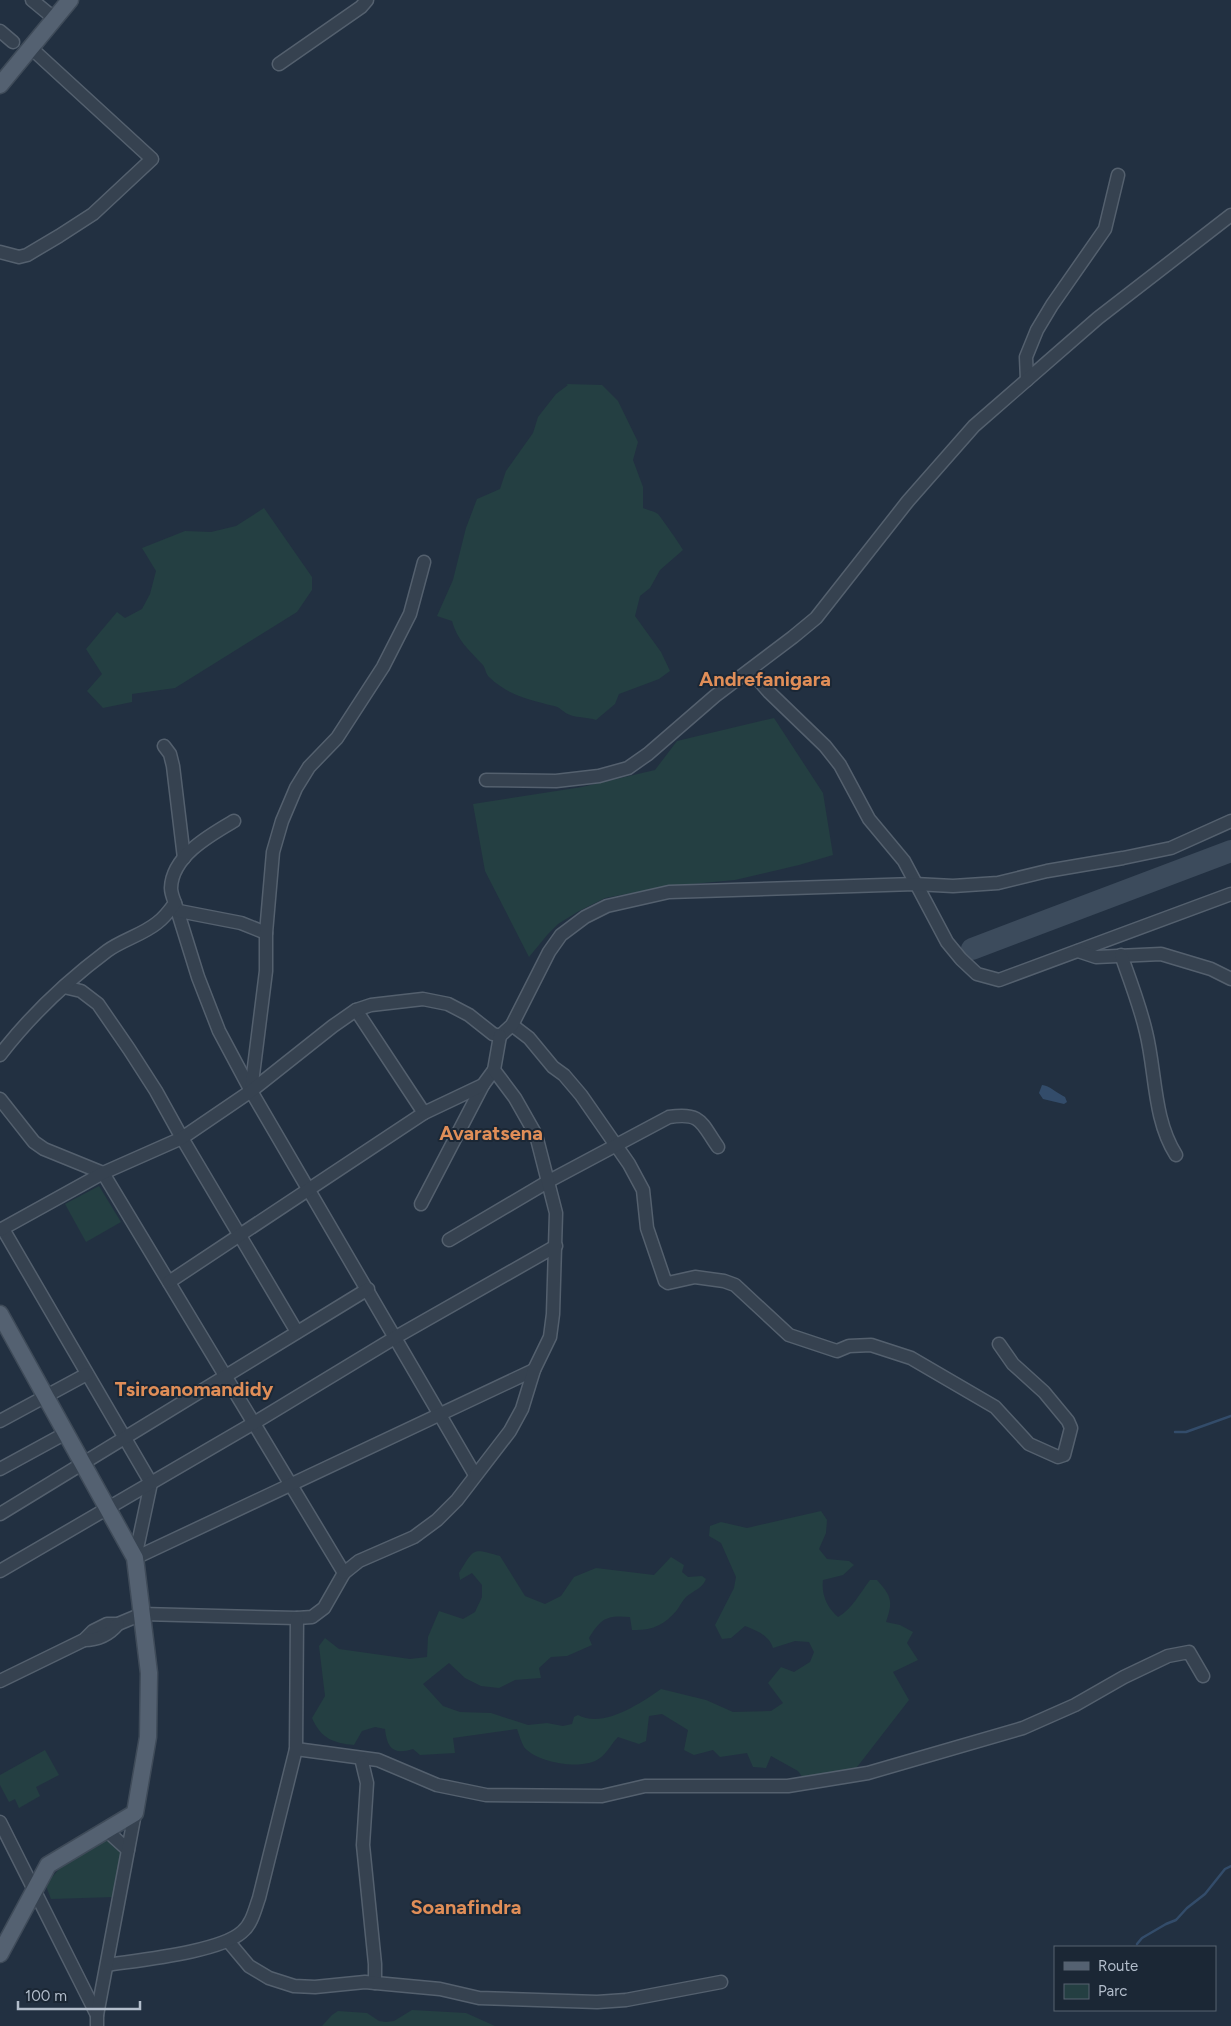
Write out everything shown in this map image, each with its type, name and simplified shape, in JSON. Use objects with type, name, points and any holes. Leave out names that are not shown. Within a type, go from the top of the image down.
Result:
[{"type":"main road","points":[[0,85],[70,0]]},
{"type":"main road","points":[[0,1314],[135,1558],[149,1674],[148,1736],[135,1813],[48,1865],[0,1954]]},
{"type":"street","points":[[32,0],[55,19]]},
{"type":"street","points":[[279,64],[361,7],[367,0]]},
{"type":"street","points":[[0,31],[14,42]]},
{"type":"street","points":[[0,252],[18,258],[28,255],[93,214],[152,159],[31,48]]},
{"type":"street","points":[[1027,380],[1026,357],[1037,330],[1052,305],[1105,229],[1118,175]]},
{"type":"street","points":[[486,780],[556,781],[599,776],[628,768],[648,754],[715,696],[816,618],[908,501],[968,434],[1098,318],[1231,215]]},
{"type":"street","points":[[251,1091],[266,971],[266,933],[273,852],[282,821],[296,788],[309,768],[337,738],[383,667],[410,614],[424,562]]},
{"type":"street","points":[[750,670],[769,692],[825,746],[840,765],[869,819],[904,861],[947,942],[961,960],[977,974],[999,980],[1231,894]]},
{"type":"street","points":[[164,746],[170,754],[173,766],[184,858]]},
{"type":"street","points":[[234,821],[209,836],[184,858],[174,874],[171,889],[198,977],[219,1031],[251,1091],[476,1475]]},
{"type":"street","points":[[420,1204],[483,1085],[494,1070],[500,1036],[512,1025],[549,952],[561,935],[586,916],[607,906],[669,892],[915,884],[953,886],[998,883],[1047,871],[1171,848],[1231,821]]},
{"type":"street","points":[[177,907],[241,923],[266,933]]},
{"type":"street","points":[[0,1055],[47,1002],[64,987],[109,950],[157,923],[177,907]]},
{"type":"street","points":[[1078,951],[1096,957],[1162,954],[1211,969],[1231,979]]},
{"type":"street","points":[[1121,955],[1146,1032],[1161,1117],[1168,1144],[1176,1155]]},
{"type":"street","points":[[64,987],[81,990],[98,1004],[156,1091],[239,1236],[297,1332]]},
{"type":"street","points":[[135,1558],[151,1482],[1,1229],[103,1173],[182,1138],[251,1091],[333,1026],[356,1010],[371,1004],[423,999],[448,1004],[469,1015],[493,1034],[500,1036]]},
{"type":"street","points":[[356,1010],[424,1113]]},
{"type":"street","points":[[512,1025],[530,1038],[553,1067],[564,1075],[581,1095],[629,1164],[642,1190],[646,1228],[665,1281],[668,1283],[695,1277],[724,1281],[735,1285],[790,1335],[837,1350],[849,1346],[871,1346],[911,1358],[995,1407],[1029,1444],[1058,1458],[1064,1455],[1071,1428],[1068,1420],[1044,1392],[1013,1364],[999,1344]]},
{"type":"street","points":[[0,1681],[84,1640],[93,1631],[107,1624],[118,1624],[142,1614],[312,1617],[324,1608],[344,1573],[358,1561],[414,1537],[458,1500],[510,1431],[522,1409],[534,1370],[550,1337],[554,1314],[556,1213],[549,1181],[536,1136],[515,1098],[494,1070]]},
{"type":"street","points":[[169,1282],[424,1113],[483,1085]]},
{"type":"street","points":[[0,1099],[34,1142],[44,1149],[103,1173],[344,1573]]},
{"type":"street","points":[[449,1240],[549,1181],[668,1118],[687,1114],[698,1118],[718,1147]]},
{"type":"street","points":[[0,1571],[254,1423],[396,1337],[556,1246]]},
{"type":"street","points":[[0,1514],[368,1289]]},
{"type":"street","points":[[135,1558],[534,1370]]},
{"type":"street","points":[[0,1421],[87,1374]]},
{"type":"street","points":[[0,1469],[66,1434]]},
{"type":"street","points":[[107,1965],[218,1946],[243,1932],[251,1920],[259,1898],[296,1749],[297,1618]]},
{"type":"street","points":[[296,1749],[378,1760],[437,1785],[486,1795],[602,1796],[645,1786],[788,1786],[868,1772],[1023,1728],[1075,1705],[1124,1677],[1168,1656],[1188,1652],[1203,1676]]},
{"type":"street","points":[[362,1762],[367,1783],[363,1845],[375,1964],[375,1983]]},
{"type":"street","points":[[97,2020],[135,1813]]},
{"type":"street","points":[[0,1822],[97,2020]]},
{"type":"street","points":[[106,1830],[128,1850]]},
{"type":"street","points":[[228,1941],[249,1966],[269,1978],[294,1986],[315,1987],[365,1982],[440,1989],[479,1998],[597,2002],[626,2000],[721,1982]]},
{"type":"green space","points":[[566,384],[602,385],[618,401],[638,442],[633,460],[643,487],[643,508],[658,514],[683,550],[660,570],[650,588],[640,596],[635,616],[661,652],[670,671],[659,679],[619,694],[615,704],[596,720],[570,715],[556,707],[519,696],[504,689],[488,675],[483,666],[460,639],[452,621],[437,616],[453,580],[466,528],[477,499],[500,489],[506,471],[533,433],[538,417],[556,394],[568,385]]},
{"type":"green space","points":[[264,508],[312,577],[312,590],[297,612],[175,688],[132,694],[132,702],[103,708],[87,691],[102,674],[86,649],[117,612],[125,618],[142,609],[150,594],[156,571],[142,548],[185,531],[211,532],[236,526]]},
{"type":"green space","points":[[774,718],[823,793],[833,855],[735,880],[670,886],[605,898],[558,924],[529,957],[485,871],[473,804],[582,787],[655,770],[677,741]]},
{"type":"green space","points":[[99,1186],[121,1222],[86,1242],[65,1204]]},
{"type":"green space","points":[[821,1511],[827,1520],[826,1533],[819,1549],[827,1559],[849,1561],[854,1565],[843,1575],[823,1580],[824,1595],[828,1605],[838,1617],[852,1605],[870,1580],[877,1580],[886,1591],[890,1600],[890,1609],[886,1622],[900,1625],[913,1632],[907,1643],[918,1660],[893,1672],[909,1700],[854,1771],[803,1778],[798,1771],[771,1756],[766,1768],[753,1767],[747,1753],[720,1757],[713,1750],[694,1755],[684,1750],[688,1730],[662,1714],[649,1716],[646,1741],[639,1744],[618,1737],[600,1758],[583,1764],[550,1761],[530,1753],[524,1747],[517,1729],[453,1738],[455,1753],[420,1755],[413,1749],[396,1751],[390,1746],[385,1729],[375,1727],[362,1731],[354,1745],[334,1741],[320,1731],[312,1718],[325,1696],[319,1646],[325,1638],[339,1649],[410,1659],[427,1657],[428,1637],[439,1611],[463,1619],[475,1612],[482,1597],[482,1585],[472,1573],[460,1580],[459,1573],[471,1555],[479,1551],[500,1556],[525,1596],[545,1604],[561,1596],[574,1577],[596,1568],[654,1575],[671,1557],[684,1565],[682,1572],[688,1577],[702,1576],[706,1579],[700,1587],[683,1600],[668,1620],[657,1626],[632,1630],[630,1617],[610,1617],[605,1619],[597,1626],[589,1638],[592,1645],[567,1656],[551,1657],[539,1668],[541,1678],[515,1680],[499,1688],[481,1686],[465,1678],[449,1663],[423,1684],[443,1706],[460,1712],[491,1713],[528,1725],[547,1723],[563,1726],[572,1724],[574,1717],[578,1715],[599,1719],[621,1713],[661,1689],[706,1700],[733,1712],[771,1711],[783,1703],[768,1683],[781,1667],[794,1672],[810,1662],[814,1652],[809,1642],[795,1641],[773,1648],[766,1637],[745,1626],[731,1638],[722,1639],[715,1625],[734,1588],[736,1577],[721,1543],[709,1536],[710,1526],[721,1522],[747,1528]]},
{"type":"green space","points":[[45,1750],[59,1775],[36,1787],[40,1796],[19,1808],[15,1799],[9,1802],[0,1785],[0,1775]]},
{"type":"green space","points":[[105,1838],[122,1853],[114,1897],[51,1899],[46,1886],[58,1870],[80,1853]]},
{"type":"green space","points":[[412,2010],[466,2013],[495,2026],[322,2026],[338,2011],[367,2013],[379,2021],[386,2022],[394,2021]]},
{"type":"water","points":[[1042,1085],[1048,1086],[1065,1097],[1067,1102],[1064,1104],[1043,1099],[1039,1093]]},
{"type":"waterway","points":[[1175,1432],[1186,1432],[1231,1416]]},
{"type":"waterway","points":[[1137,1944],[1142,1938],[1176,1920],[1187,1908],[1205,1894],[1225,1869],[1231,1866]]},
{"type":"taxiway","points":[[972,949],[1231,851]]},
{"type":"district","name":"Andrefanigara","points":[[765,679]]},
{"type":"district","name":"Avaratsena","points":[[491,1133]]},
{"type":"district","name":"Tsiroanomandidy","points":[[194,1389]]},
{"type":"district","name":"Soanafindra","points":[[466,1907]]}]
